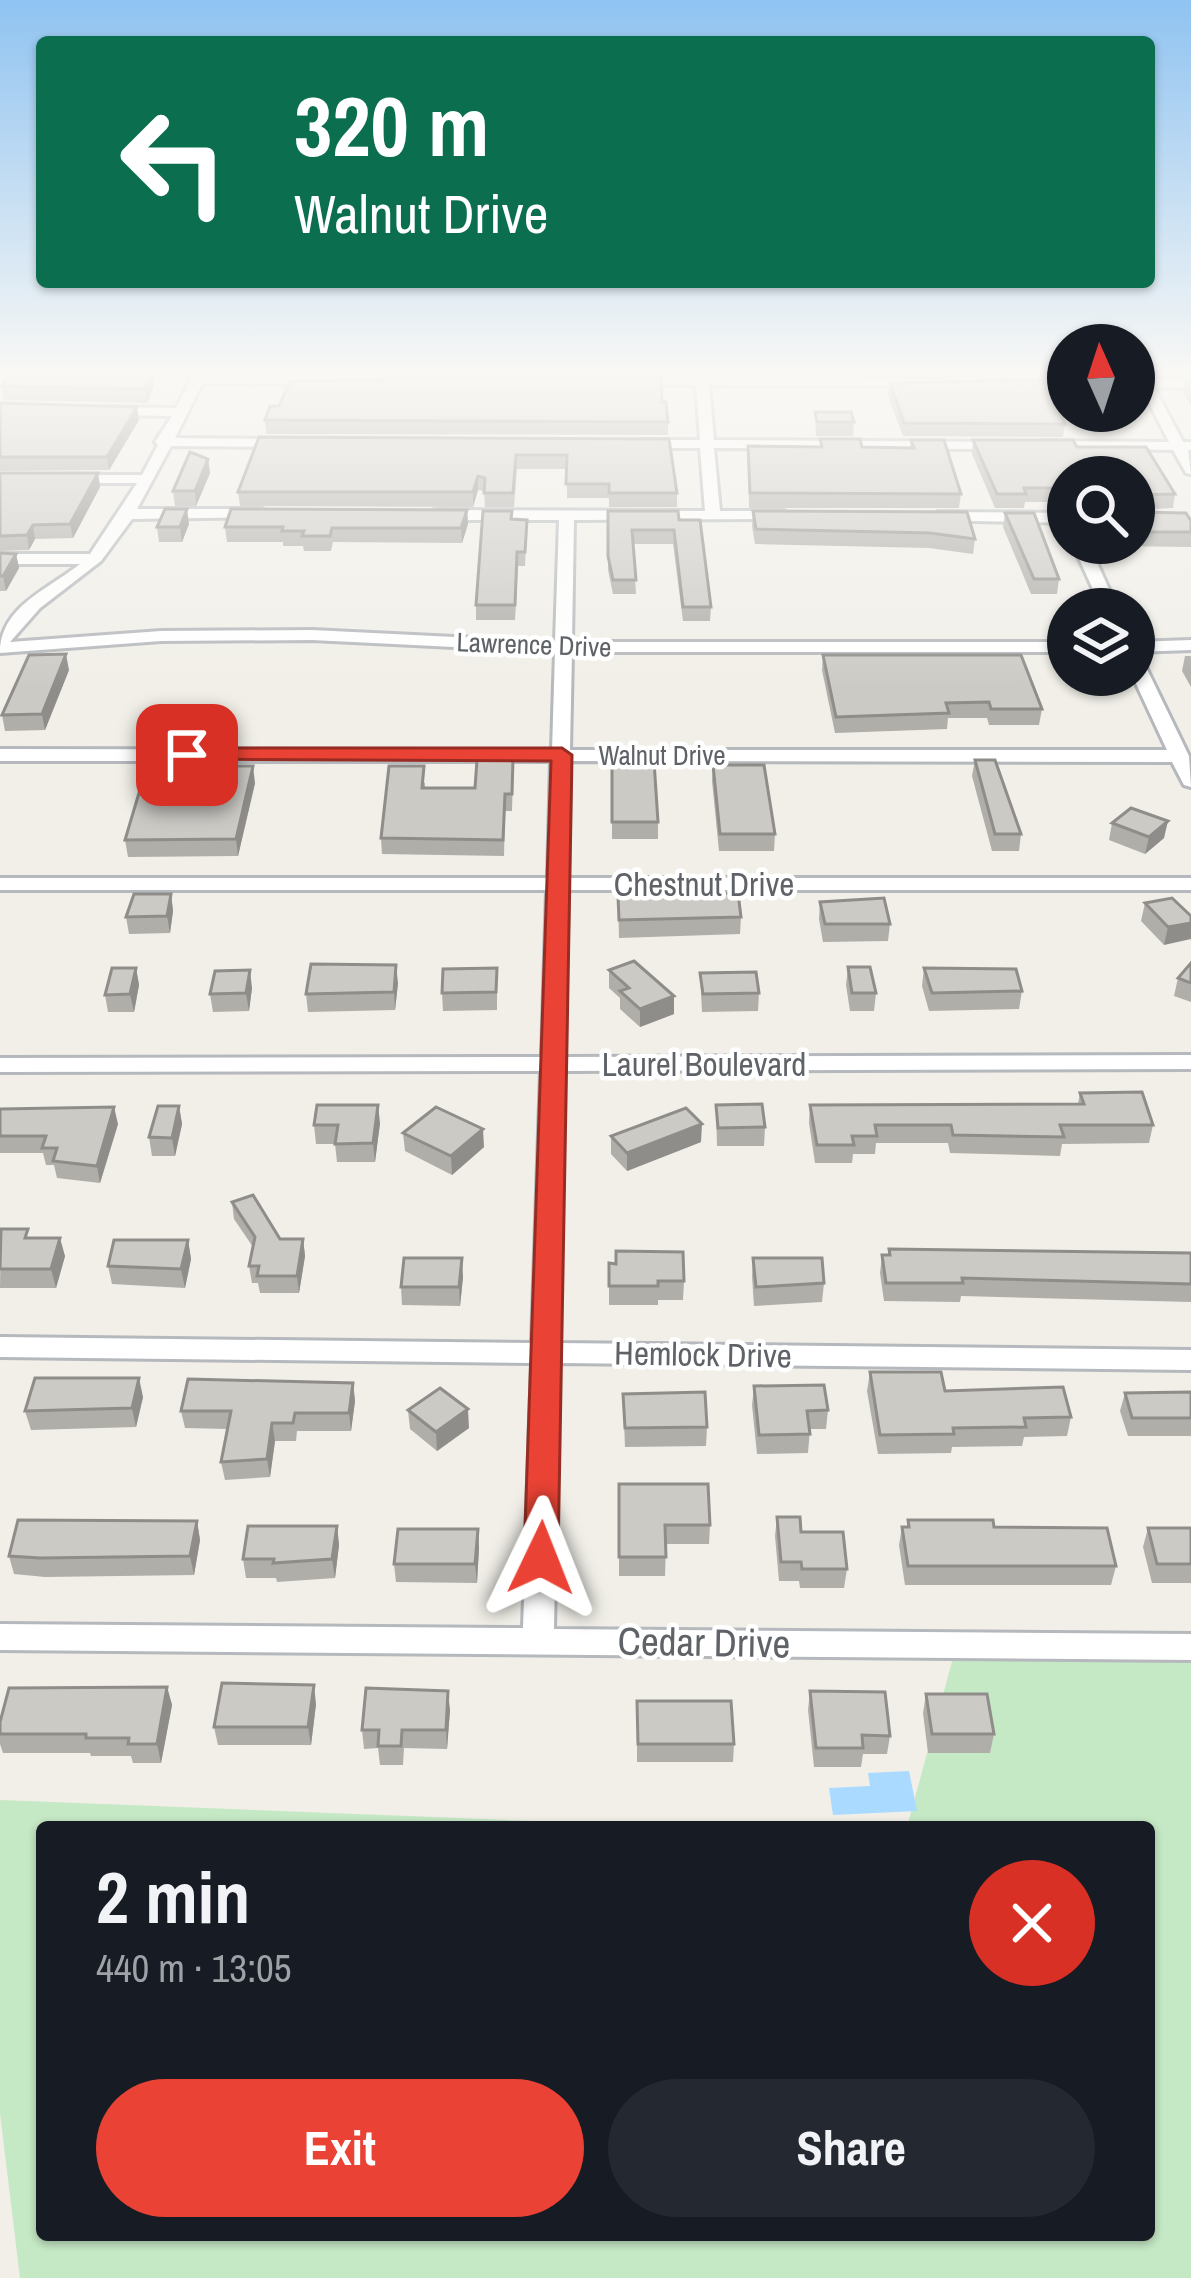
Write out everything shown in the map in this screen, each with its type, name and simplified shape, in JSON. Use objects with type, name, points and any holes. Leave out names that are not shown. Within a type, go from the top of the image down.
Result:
[{"type":"street","points":[[711,477],[713,516]]},
{"type":"street","points":[[0,646],[24,610],[94,559],[127,514],[145,479],[41,478]]},
{"type":"street","points":[[127,514],[289,514]]},
{"type":"street","points":[[405,515],[808,517]]},
{"type":"street","points":[[538,1641],[567,516]]},
{"type":"street","points":[[926,518],[1047,518]]},
{"type":"street","points":[[0,559],[94,559]]},
{"type":"street","name":"Lawrence Drive","points":[[0,646],[161,636],[312,635],[562,647],[1047,647]]},
{"type":"street","points":[[1155,646],[1191,645]]},
{"type":"street","points":[[1151,696],[1191,781]]},
{"type":"street","name":"Walnut Drive","points":[[0,755],[1180,756]]},
{"type":"street","name":"Chestnut Drive","points":[[0,884],[1191,884]]},
{"type":"street","name":"Laurel Boulevard","points":[[0,1065],[1191,1062]]},
{"type":"street","name":"Hemlock Drive","points":[[0,1347],[1191,1360]]},
{"type":"street","name":"Cedar Drive","points":[[0,1637],[1191,1647]]},
{"type":"green space","points":[[953,1658],[1191,1663],[1191,2278],[20,2278],[0,2113],[0,1800],[537,1821],[36,1821],[36,2241],[1155,2241],[1155,1821],[909,1821]]},
{"type":"water","points":[[909,1771],[917,1811],[833,1815],[829,1788],[870,1786],[868,1773]]},
{"type":"building","points":[[0,477],[96,477],[70,524],[33,525],[27,535],[0,536]]},
{"type":"building","points":[[179,477],[201,477],[195,491],[173,491]]},
{"type":"building","points":[[244,477],[478,477],[473,492],[238,492]]},
{"type":"building","points":[[514,477],[513,493],[484,493],[485,478]]},
{"type":"building","points":[[566,477],[675,477],[677,493],[609,493],[609,484],[566,484]]},
{"type":"building","points":[[749,477],[956,477],[961,494],[750,493]]},
{"type":"building","points":[[990,477],[1047,477],[1047,488],[1024,488],[1026,494],[997,494]]},
{"type":"building","points":[[1155,477],[1165,477],[1175,494],[1155,494]]},
{"type":"building","points":[[165,509],[187,509],[180,527],[157,527]]},
{"type":"building","points":[[231,509],[467,510],[461,528],[332,528],[330,536],[302,536],[304,531],[282,531],[283,527],[225,527]]},
{"type":"building","points":[[483,511],[512,511],[511,519],[527,520],[525,552],[517,552],[515,605],[476,605]]},
{"type":"building","points":[[608,511],[678,511],[679,520],[700,520],[711,607],[683,607],[674,530],[632,530],[636,580],[613,580]]},
{"type":"building","points":[[753,511],[967,512],[975,539],[930,533],[756,529]]},
{"type":"building","points":[[1155,512],[1186,513],[1191,532],[1155,532]]},
{"type":"building","points":[[1005,513],[1034,513],[1047,547],[1047,564],[1053,564],[1059,579],[1034,579]]},
{"type":"building","points":[[0,553],[16,554],[3,576],[0,576]]},
{"type":"building","points":[[66,654],[42,714],[2,715],[29,655]]},
{"type":"building","points":[[823,655],[1021,655],[1042,709],[991,709],[989,702],[946,703],[949,713],[836,717]]},
{"type":"building","points":[[487,750],[505,750],[506,759],[513,759],[512,794],[505,794],[503,840],[381,838],[389,766],[424,766],[422,788],[475,788],[477,760],[486,760]]},
{"type":"building","points":[[975,760],[995,760],[1021,834],[995,834]]},
{"type":"building","points":[[654,761],[658,822],[612,822],[612,762]]},
{"type":"building","points":[[713,765],[764,765],[775,834],[720,834]]},
{"type":"building","points":[[147,766],[253,766],[236,839],[125,840]]},
{"type":"building","points":[[1131,808],[1168,821],[1149,837],[1112,823]]},
{"type":"building","points":[[738,893],[741,917],[619,920],[618,896]]},
{"type":"building","points":[[134,894],[171,894],[167,916],[126,917]]},
{"type":"building","points":[[884,898],[890,924],[825,924],[820,902]]},
{"type":"building","points":[[1172,898],[1191,916],[1191,923],[1168,927],[1145,903]]},
{"type":"building","points":[[634,961],[674,996],[640,1009],[620,991],[629,988],[609,970]]},
{"type":"building","points":[[1191,963],[1191,983],[1178,978]]},
{"type":"building","points":[[311,964],[396,965],[394,992],[306,994]]},
{"type":"building","points":[[848,967],[870,967],[876,993],[852,993]]},
{"type":"building","points":[[112,968],[136,968],[130,994],[105,995]]},
{"type":"building","points":[[497,968],[496,992],[442,993],[443,969]]},
{"type":"building","points":[[924,968],[1016,969],[1022,991],[932,993]]},
{"type":"building","points":[[250,970],[246,993],[210,994],[215,971]]},
{"type":"building","points":[[756,972],[759,993],[703,994],[700,973]]},
{"type":"building","points":[[1142,1092],[1153,1125],[1060,1125],[1064,1137],[953,1135],[951,1125],[875,1125],[877,1136],[852,1136],[854,1145],[817,1145],[810,1105],[1084,1104],[1080,1093]]},
{"type":"building","points":[[762,1104],[765,1127],[718,1128],[716,1105]]},
{"type":"building","points":[[317,1105],[378,1105],[373,1143],[335,1144],[338,1125],[314,1125]]},
{"type":"building","points":[[158,1106],[179,1106],[172,1138],[149,1137]]},
{"type":"building","points":[[114,1107],[97,1166],[53,1161],[57,1148],[42,1148],[46,1136],[0,1136],[0,1109]]},
{"type":"building","points":[[436,1107],[483,1129],[451,1156],[403,1133]]},
{"type":"building","points":[[686,1108],[702,1124],[627,1153],[611,1136]]},
{"type":"building","points":[[253,1195],[280,1239],[303,1239],[297,1276],[257,1276],[259,1266],[249,1266],[255,1237],[232,1202]]},
{"type":"building","points":[[1,1229],[28,1229],[25,1238],[60,1238],[51,1269],[0,1269]]},
{"type":"building","points":[[114,1240],[188,1240],[181,1269],[108,1266]]},
{"type":"building","points":[[889,1249],[1191,1253],[1191,1284],[962,1278],[963,1283],[886,1283],[882,1255],[890,1255]]},
{"type":"building","points":[[616,1251],[683,1252],[684,1281],[609,1286],[609,1263],[616,1264]]},
{"type":"building","points":[[404,1258],[462,1258],[459,1287],[401,1287]]},
{"type":"building","points":[[753,1258],[822,1258],[824,1283],[756,1287]]},
{"type":"building","points":[[870,1372],[941,1372],[945,1391],[1063,1387],[1071,1417],[1024,1418],[1026,1427],[953,1428],[954,1434],[880,1435]]},
{"type":"building","points":[[35,1378],[139,1378],[132,1408],[25,1411]]},
{"type":"building","points":[[188,1379],[353,1383],[349,1413],[295,1413],[293,1423],[272,1423],[267,1459],[221,1462],[231,1411],[181,1411]]},
{"type":"building","points":[[824,1385],[828,1410],[807,1411],[810,1434],[759,1435],[754,1386]]},
{"type":"building","points":[[440,1388],[468,1409],[436,1432],[408,1410]]},
{"type":"building","points":[[705,1392],[707,1427],[625,1428],[623,1394]]},
{"type":"building","points":[[1191,1392],[1191,1418],[1132,1418],[1125,1393]]},
{"type":"building","points":[[619,1484],[708,1484],[710,1525],[665,1525],[666,1557],[619,1557]]},
{"type":"building","points":[[777,1517],[800,1517],[801,1532],[843,1532],[847,1569],[802,1569],[801,1562],[781,1562]]},
{"type":"building","points":[[18,1520],[197,1521],[190,1556],[40,1558],[9,1556]]},
{"type":"building","points":[[908,1520],[1107,1528],[1116,1566],[908,1566],[902,1527],[909,1527]]},
{"type":"building","points":[[248,1526],[337,1526],[332,1559],[273,1563],[274,1559],[243,1559]]},
{"type":"building","points":[[1148,1528],[1191,1528],[1191,1564],[1157,1564]]},
{"type":"building","points":[[398,1529],[478,1529],[475,1564],[394,1564]]},
{"type":"building","points":[[222,1683],[314,1685],[308,1727],[214,1727]]},
{"type":"building","points":[[167,1687],[157,1744],[128,1744],[129,1738],[86,1738],[86,1734],[0,1734],[9,1688]]},
{"type":"building","points":[[366,1688],[448,1691],[446,1730],[402,1730],[401,1746],[378,1746],[379,1730],[362,1730]]},
{"type":"building","points":[[810,1691],[885,1692],[890,1736],[862,1735],[863,1748],[816,1748]]},
{"type":"building","points":[[926,1694],[987,1694],[994,1734],[932,1734]]},
{"type":"building","points":[[637,1701],[731,1701],[734,1744],[638,1744]]},
{"type":"route","points":[[187,755],[562,755],[541,1558]]}]
